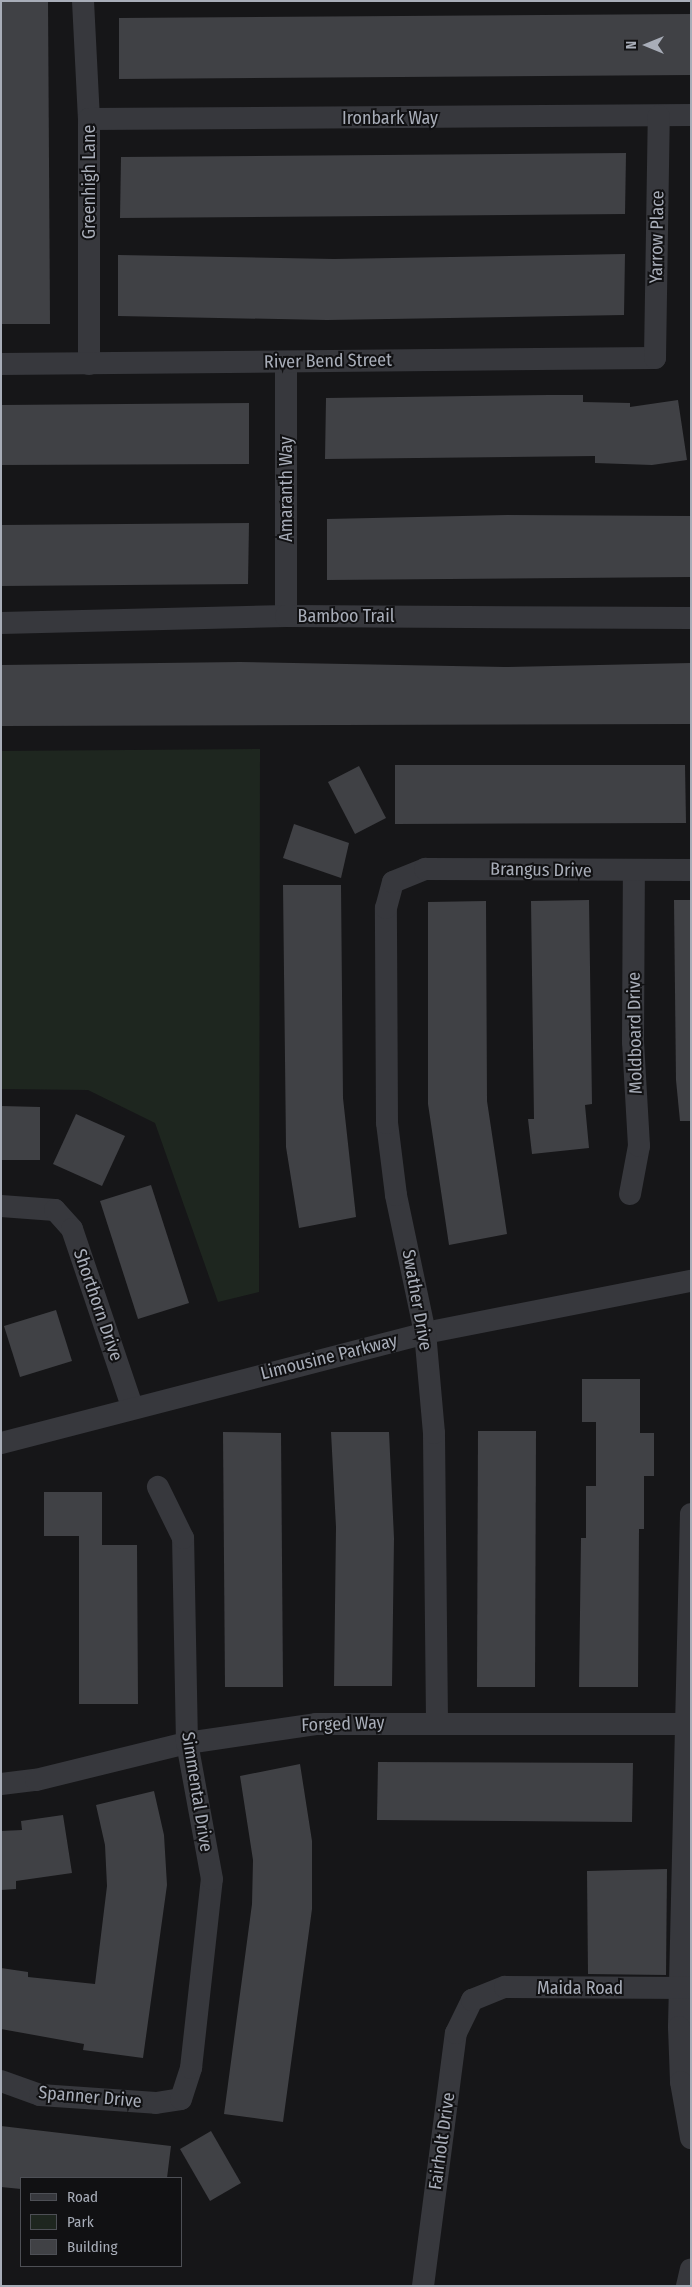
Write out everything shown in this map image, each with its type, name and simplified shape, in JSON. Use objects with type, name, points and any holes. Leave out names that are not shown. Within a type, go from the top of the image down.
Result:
[{"type":"street","name":"Greenhigh Lane","points":[[83,1],[89,119],[89,364]]},
{"type":"street","name":"Ironbark Way","points":[[89,119],[691,115]]},
{"type":"street","name":"Yarrow Place","points":[[655,358],[659,116]]},
{"type":"street","name":"River Bend Street","points":[[1,364],[655,358]]},
{"type":"street","name":"Amaranth Way","points":[[286,362],[286,616]]},
{"type":"street","name":"Bamboo Trail","points":[[1,623],[286,616],[691,618]]},
{"type":"street","name":"Brangus Drive","points":[[394,882],[425,869],[691,870]]},
{"type":"street","name":"Moldboard Drive","points":[[630,1194],[639,1146],[632,1042],[634,871]]},
{"type":"street","name":"Swather Drive","points":[[394,882],[386,908],[387,1123],[396,1195],[425,1333],[434,1433],[437,1721]]},
{"type":"street","name":"Shorthorn Drive","points":[[1,1206],[55,1210],[72,1229],[132,1406]]},
{"type":"street","name":"Limousine Parkway","points":[[1,1443],[132,1406],[425,1333],[691,1281]]},
{"type":"street","name":"Simmental Drive","points":[[158,1487],[183,1538],[187,1743],[212,1879],[191,2068],[181,2099]]},
{"type":"street","points":[[691,1514],[685,1988],[681,2082],[691,2138]]},
{"type":"street","name":"Forged Way","points":[[1,1784],[36,1780],[187,1743],[307,1724],[437,1721],[687,1724]]},
{"type":"street","name":"Maida Road","points":[[472,2000],[505,1988],[685,1988]]},
{"type":"street","name":"Fairholt Drive","points":[[423,2286],[456,2033],[472,2000]]},
{"type":"street","name":"Spanner Drive","points":[[1,2081],[40,2095],[156,2103],[181,2099]]},
{"type":"street","points":[[687,2286],[691,2269]]},
{"type":"green space","points":[[260,749],[259,1292],[218,1302],[155,1123],[88,1090],[1,1089],[1,751]]},
{"type":"building","points":[[1,1],[48,1],[50,324],[1,324]]},
{"type":"building","points":[[691,14],[691,75],[119,79],[119,18]]},
{"type":"building","points":[[626,153],[625,214],[120,218],[121,157]]},
{"type":"building","points":[[625,254],[624,315],[327,320],[118,316],[118,255],[334,259]]},
{"type":"building","points":[[583,395],[583,402],[630,403],[630,407],[678,400],[687,460],[652,465],[595,463],[595,456],[325,459],[326,398]]},
{"type":"building","points":[[249,403],[249,464],[1,465],[1,405]]},
{"type":"building","points":[[507,515],[691,516],[691,577],[327,580],[327,519]]},
{"type":"building","points":[[249,523],[248,584],[1,586],[1,525]]},
{"type":"building","points":[[240,662],[505,667],[691,663],[691,724],[1,726],[1,665]]},
{"type":"building","points":[[395,765],[685,765],[686,823],[395,824]]},
{"type":"building","points":[[359,766],[386,818],[355,834],[328,782]]},
{"type":"building","points":[[294,824],[349,843],[341,878],[283,858]]},
{"type":"building","points":[[283,885],[341,885],[343,1098],[356,1217],[299,1228],[286,1147]]},
{"type":"building","points":[[589,900],[592,1104],[585,1105],[589,1148],[532,1154],[528,1119],[534,1119],[531,901]]},
{"type":"building","points":[[674,900],[691,900],[691,1121],[680,1121],[676,1080]]},
{"type":"building","points":[[486,901],[487,1101],[507,1234],[449,1245],[428,1104],[428,902]]},
{"type":"building","points":[[1,1106],[40,1107],[40,1160],[1,1160]]},
{"type":"building","points":[[76,1114],[125,1136],[102,1186],[53,1164]]},
{"type":"building","points":[[151,1185],[189,1303],[138,1319],[100,1201]]},
{"type":"building","points":[[56,1310],[72,1361],[20,1377],[4,1326]]},
{"type":"building","points":[[582,1379],[640,1379],[640,1433],[654,1433],[654,1476],[644,1476],[644,1529],[639,1529],[638,1687],[579,1687],[581,1538],[586,1538],[586,1486],[596,1486],[596,1422],[582,1422]]},
{"type":"building","points":[[478,1431],[536,1431],[535,1687],[477,1687]]},
{"type":"building","points":[[223,1432],[281,1433],[283,1687],[225,1687]]},
{"type":"building","points":[[331,1432],[389,1432],[394,1538],[392,1686],[334,1686],[336,1527]]},
{"type":"building","points":[[44,1492],[102,1492],[102,1545],[137,1545],[138,1704],[79,1704],[79,1536],[44,1536]]},
{"type":"building","points":[[378,1762],[633,1763],[632,1822],[377,1820]]},
{"type":"building","points":[[300,1764],[312,1841],[312,1909],[283,2122],[224,2114],[252,1904],[253,1860],[240,1776]]},
{"type":"building","points":[[154,1791],[164,1835],[167,1885],[143,2058],[83,2050],[84,2044],[1,2029],[1,1968],[28,1972],[28,1977],[95,1984],[107,1886],[105,1845],[96,1805]]},
{"type":"building","points":[[63,1815],[72,1873],[16,1881],[16,1889],[1,1890],[1,1831],[22,1830],[21,1821]]},
{"type":"building","points":[[667,1869],[666,1975],[588,1974],[587,1871]]},
{"type":"building","points":[[1,2126],[171,2146],[167,2177],[20,2177],[20,2189],[1,2187]]},
{"type":"building","points":[[211,2131],[241,2183],[210,2201],[180,2149]]}]
